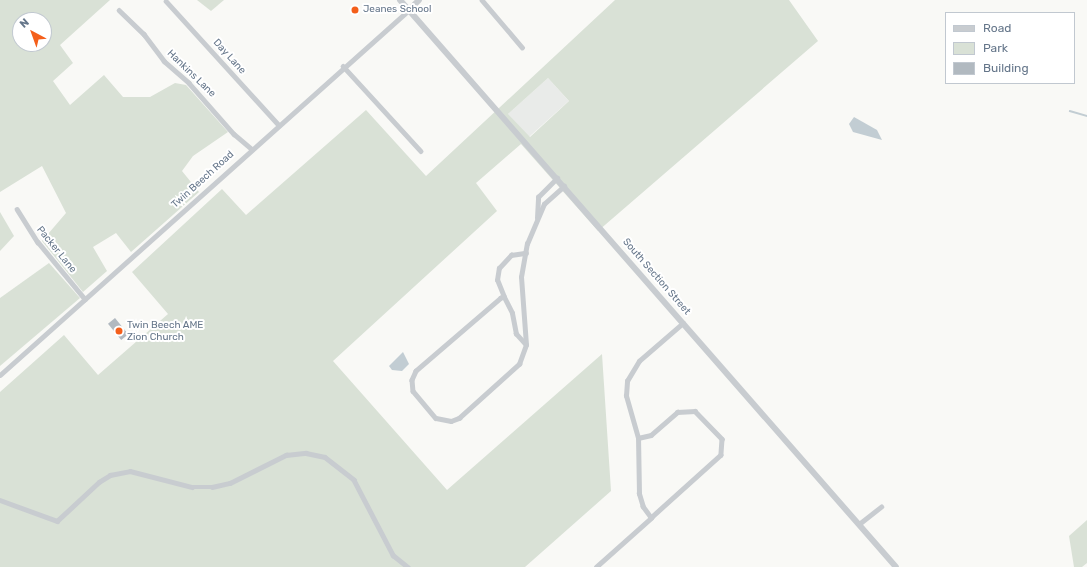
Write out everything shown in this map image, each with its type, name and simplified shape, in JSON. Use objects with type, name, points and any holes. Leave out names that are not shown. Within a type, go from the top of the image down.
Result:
[{"type":"street","name":"South Section Street","points":[[400,0],[896,567]]},
{"type":"street","name":"Twin Beech Road","points":[[0,375],[343,66],[419,0]]},
{"type":"street","points":[[482,0],[522,47]]},
{"type":"street","name":"Day Lane","points":[[166,1],[279,125]]},
{"type":"street","name":"Hankins Lane","points":[[119,10],[144,34],[164,61],[189,83],[234,134],[252,149]]},
{"type":"street","points":[[343,66],[421,151]]},
{"type":"street","points":[[537,219],[538,197],[557,178]]},
{"type":"street","points":[[504,297],[491,304],[416,371],[412,380],[413,391],[436,418],[455,420],[514,370],[523,358],[526,345],[521,277],[526,253],[537,219],[544,204],[564,186]]},
{"type":"street","name":"Packer Lane","points":[[17,210],[30,232],[85,299]]},
{"type":"street","points":[[526,253],[511,255],[499,268],[497,280],[512,313],[516,334],[526,345]]},
{"type":"street","points":[[651,518],[640,501],[638,438],[626,396],[629,377],[639,362],[683,323]]},
{"type":"street","points":[[596,567],[718,460],[723,449],[722,440],[700,414],[683,410],[651,435],[638,438]]},
{"type":"street","points":[[0,500],[57,522],[98,482],[110,475],[130,471],[192,487],[212,487],[230,483],[280,456],[306,453],[325,457],[354,480],[393,555],[408,567]]},
{"type":"street","points":[[859,524],[881,507]]},
{"type":"shaded area","points":[[548,78],[569,101],[529,137],[508,114]]},
{"type":"shaded area","points":[[854,117],[877,130],[882,140],[853,132],[849,124]]},
{"type":"shaded area","points":[[403,352],[409,364],[402,371],[392,370],[389,366]]},
{"type":"green space","points":[[0,0],[110,0],[60,45],[73,63],[53,81],[70,105],[104,75],[123,97],[150,97],[175,83],[186,85],[228,132],[193,156],[182,171],[199,192],[131,252],[116,233],[93,247],[107,271],[83,292],[42,241],[66,213],[42,166],[0,192]]},
{"type":"green space","points":[[197,0],[224,0],[211,11]]},
{"type":"green space","points":[[615,0],[789,0],[818,41],[598,231],[521,144],[476,183],[497,211],[333,361],[447,490],[602,354],[611,491],[525,567],[0,567],[0,392],[64,335],[98,375],[168,314],[132,272],[222,189],[246,215],[366,110],[426,176]],"holes":[[[548,78],[569,101],[530,137],[508,114]]]},
{"type":"green space","points":[[0,212],[14,236],[0,251]]},
{"type":"green space","points":[[49,263],[80,298],[0,366],[0,298]]},
{"type":"green space","points":[[1087,520],[1087,563],[1082,567],[1074,567],[1069,536]]},
{"type":"building","name":"Twin Beech AME Zion Church","points":[[115,318],[128,334],[121,340],[108,324]]},
{"type":"waterway","points":[[1070,111],[1087,116]]},
{"type":"place","name":"Jeanes School","points":[[355,10]]},
{"type":"place","name":"Twin Beech AME Zion Church","points":[[119,331]]}]
